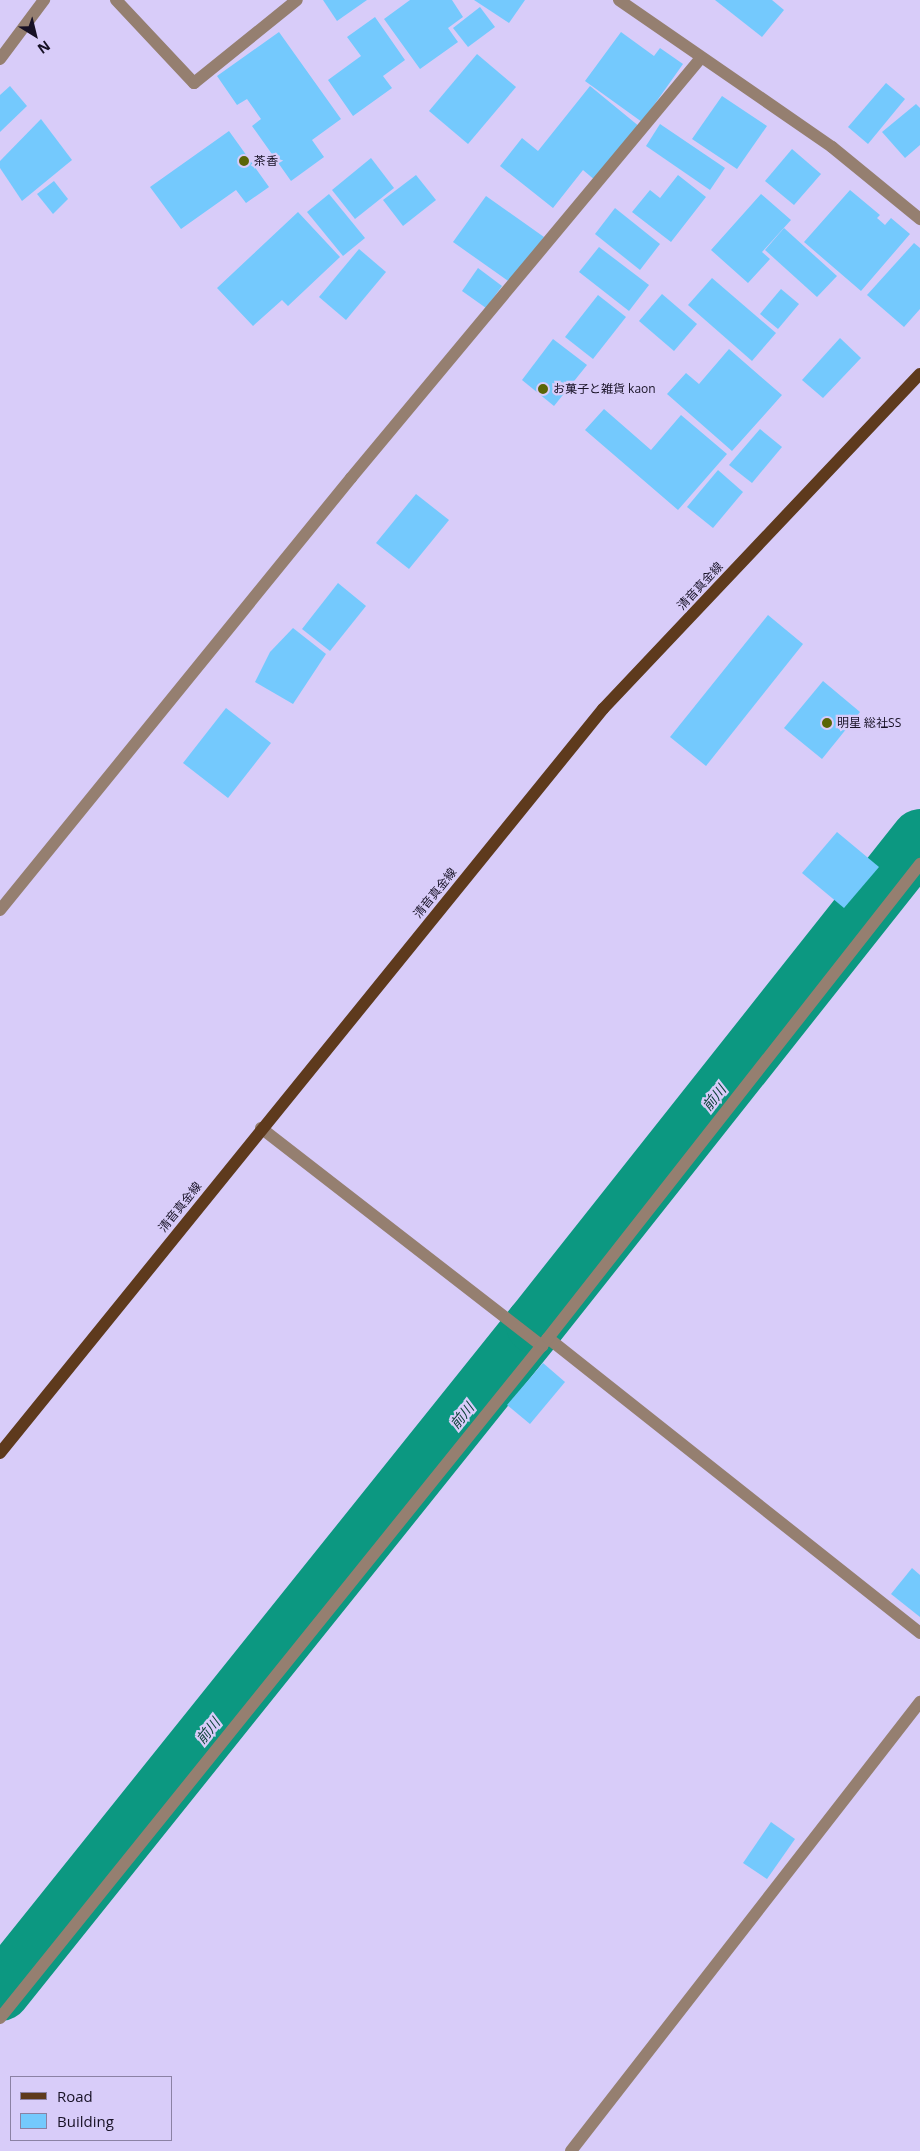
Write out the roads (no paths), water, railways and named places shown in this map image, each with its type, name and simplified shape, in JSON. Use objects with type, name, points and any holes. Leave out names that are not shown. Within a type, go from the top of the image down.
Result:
[{"type":"main road","name":"清音真金線","points":[[0,1453],[261,1128],[603,709],[920,374]]},
{"type":"street","points":[[0,59],[44,0]]},
{"type":"street","points":[[116,0],[194,83],[297,0]]},
{"type":"street","points":[[619,0],[700,59],[832,147],[920,218]]},
{"type":"street","points":[[0,910],[351,478],[700,59]]},
{"type":"street","points":[[0,2018],[920,864]]},
{"type":"street","points":[[261,1128],[520,1329],[541,1341],[920,1632]]},
{"type":"street","points":[[571,2151],[920,1702]]},
{"type":"waterway","name":"前川","points":[[0,1991],[535,1324],[920,838]]},
{"type":"place","name":"茶香","points":[[244,161]]},
{"type":"place","name":"お菓子と雑貨 kaon","points":[[543,389]]},
{"type":"place","name":"明星 総社SS","points":[[827,723]]}]
